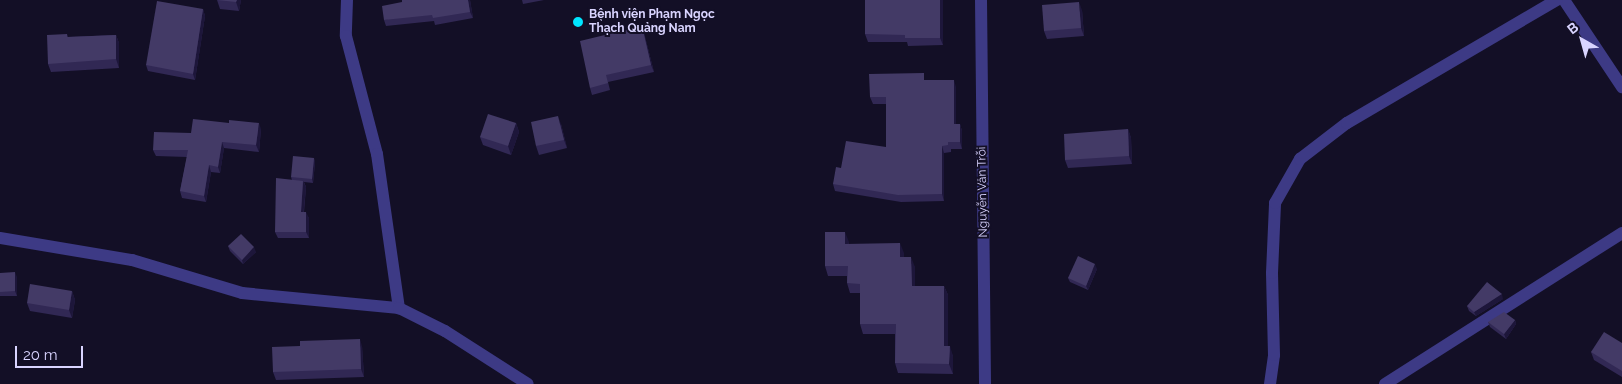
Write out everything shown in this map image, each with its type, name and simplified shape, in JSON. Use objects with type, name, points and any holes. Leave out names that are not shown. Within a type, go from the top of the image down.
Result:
[{"type":"street","points":[[347,0],[346,36],[377,154],[399,308]]},
{"type":"street","name":"Nguyễn Văn Trỗi","points":[[981,0],[985,384]]},
{"type":"street","points":[[1270,384],[1274,354],[1272,272],[1275,203],[1300,159],[1347,123],[1557,0]]},
{"type":"street","points":[[1564,0],[1622,87]]},
{"type":"street","points":[[1385,384],[1622,233]]},
{"type":"street","points":[[0,238],[132,260],[242,293],[399,308],[445,331],[528,384]]},
{"type":"building","points":[[217,0],[237,0],[236,2]]},
{"type":"building","points":[[402,0],[468,0],[470,12],[433,18],[432,15],[384,20],[382,6],[402,2]]},
{"type":"building","points":[[865,0],[940,0],[940,38],[905,38],[905,35],[865,34]]},
{"type":"building","points":[[157,1],[203,9],[193,74],[146,65]]},
{"type":"building","points":[[1079,2],[1081,28],[1044,31],[1042,5]]},
{"type":"building","points":[[642,26],[651,65],[606,75],[608,83],[590,88],[580,41]]},
{"type":"building","points":[[67,34],[67,37],[116,35],[116,59],[48,64],[47,35]]},
{"type":"building","points":[[924,73],[924,80],[954,80],[954,124],[960,124],[960,142],[948,142],[948,145],[942,146],[942,194],[898,195],[833,184],[836,167],[841,168],[846,141],[886,147],[886,97],[870,97],[869,74]]},
{"type":"building","points":[[488,114],[516,123],[508,146],[480,137]]},
{"type":"building","points":[[558,116],[564,140],[536,146],[531,122]]},
{"type":"building","points":[[193,119],[229,123],[229,120],[259,123],[256,145],[222,142],[218,167],[209,165],[204,196],[180,191],[188,150],[153,150],[154,132],[191,133]]},
{"type":"building","points":[[1128,129],[1129,156],[1065,160],[1064,134]]},
{"type":"building","points":[[293,156],[314,158],[312,179],[291,177]]},
{"type":"building","points":[[276,178],[303,181],[301,212],[306,212],[306,232],[275,232]]},
{"type":"building","points":[[825,232],[845,232],[845,244],[900,243],[900,257],[911,257],[912,286],[944,286],[944,346],[950,346],[949,364],[895,363],[896,324],[860,324],[860,284],[847,283],[848,266],[825,266]]},
{"type":"building","points":[[241,234],[254,247],[242,260],[228,246]]},
{"type":"building","points":[[1078,256],[1095,264],[1086,286],[1068,278]]},
{"type":"building","points":[[15,272],[15,291],[0,292],[0,273]]},
{"type":"building","points":[[1487,282],[1502,294],[1474,312],[1467,306]]},
{"type":"building","points":[[30,284],[72,291],[69,310],[27,303]]},
{"type":"building","points":[[1504,312],[1515,320],[1504,334],[1488,322]]},
{"type":"building","points":[[1604,332],[1622,343],[1622,371],[1591,352]]},
{"type":"building","points":[[360,339],[361,369],[273,372],[272,347],[300,346],[300,341]]},
{"type":"place","name":"Bệnh viện Phạm Ngọc Thạch Quảng Nam","points":[[578,22]]}]
